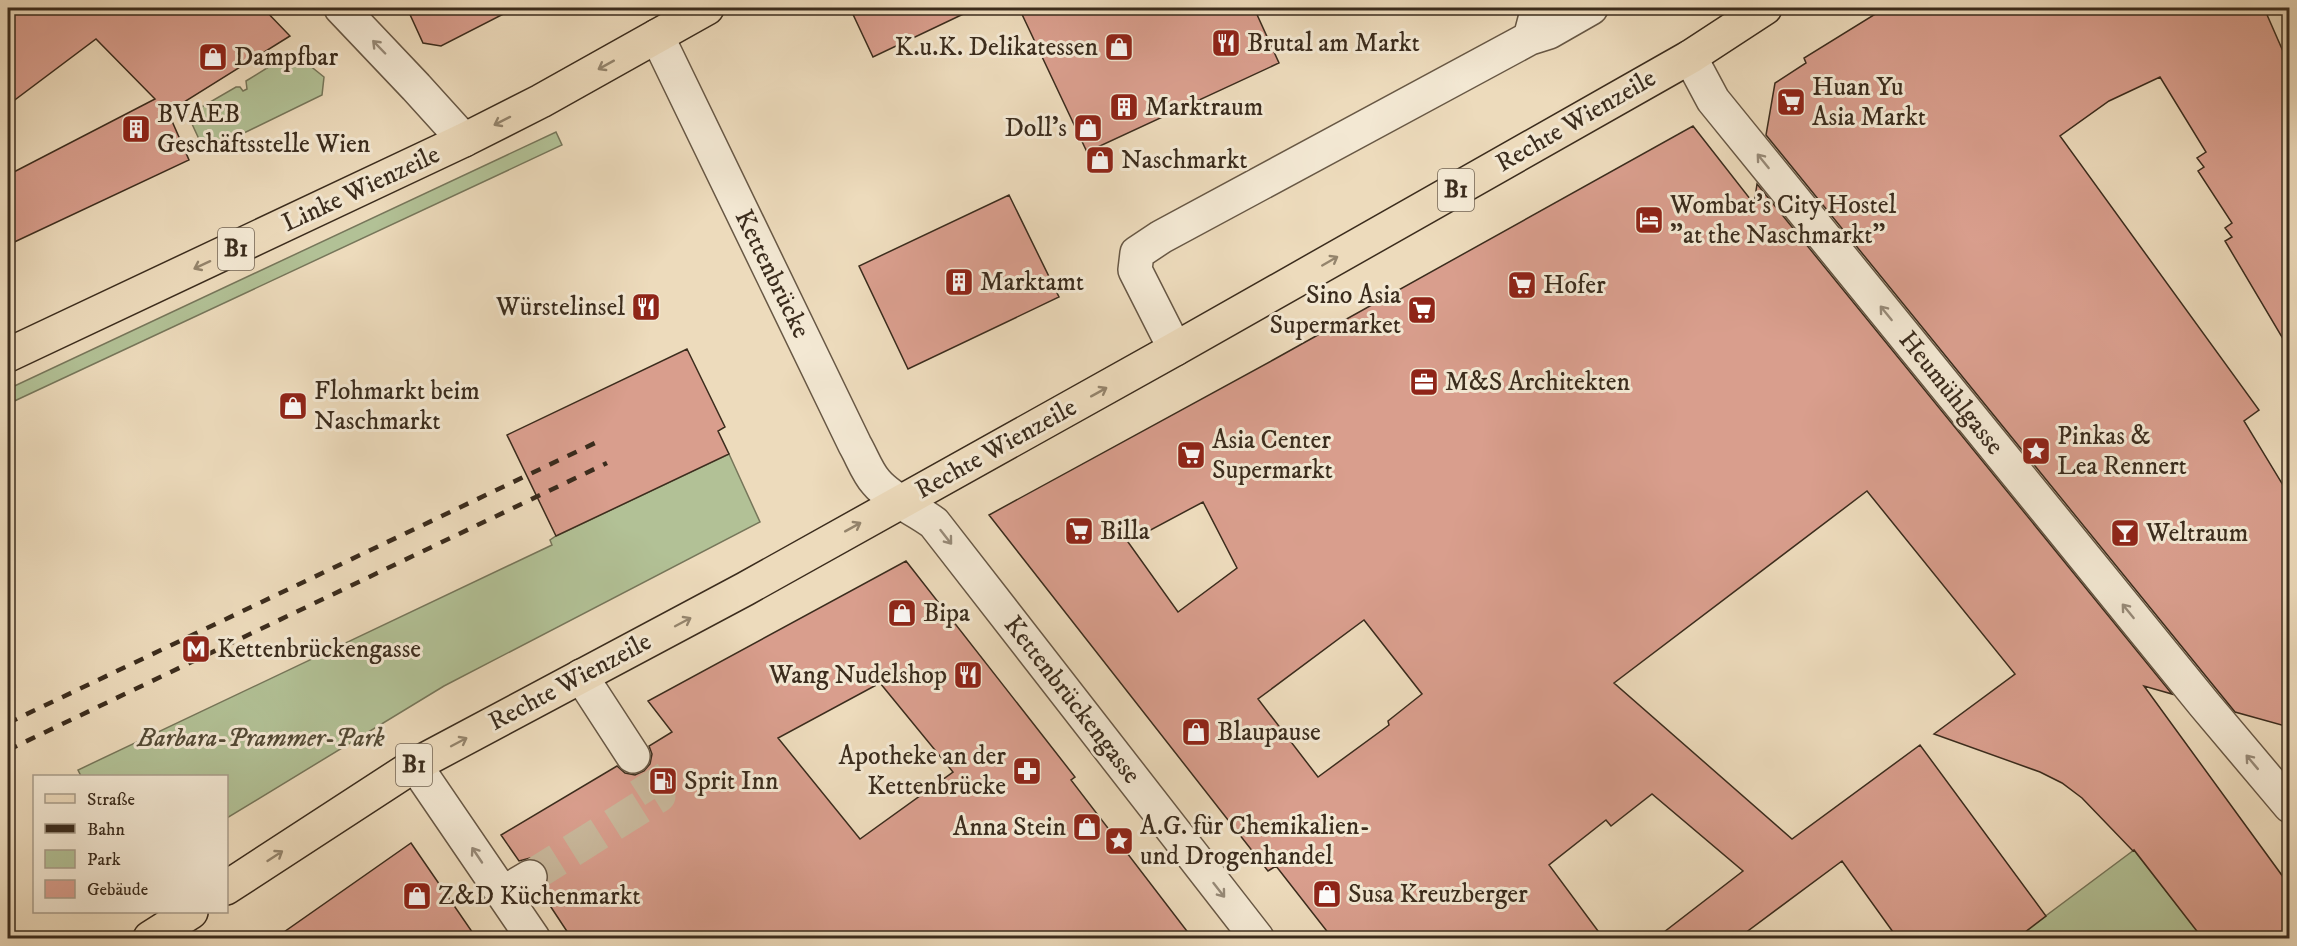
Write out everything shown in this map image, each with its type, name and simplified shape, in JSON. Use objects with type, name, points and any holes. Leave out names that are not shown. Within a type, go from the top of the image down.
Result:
[{"type":"main road","name":"Linke Wienzeile","points":[[8,355],[464,140],[541,101],[707,8]]},
{"type":"main road","name":"Rechte Wienzeile","points":[[228,887],[415,765],[745,589],[1174,350],[1690,57],[1766,8]]},
{"type":"main road","points":[[150,939],[189,913]]},
{"type":"street","points":[[341,8],[464,140]]},
{"type":"street","points":[[1174,350],[1135,270],[1137,253],[1161,237],[1534,23],[1549,32],[1591,8]]},
{"type":"street","name":"Kettenbrücke","points":[[657,36],[868,469],[876,482],[900,501]]},
{"type":"street","name":"Heumühlgasse","points":[[1690,57],[1713,100],[2196,695],[2289,806]]},
{"type":"street","name":"Kettenbrückengasse","points":[[900,501],[918,510],[944,534],[1257,939]]},
{"type":"street","points":[[581,676],[633,756]]},
{"type":"street","points":[[415,765],[533,939]]},
{"type":"street","points":[[503,894],[530,877]]},
{"type":"green space","points":[[294,57],[304,61],[324,77],[322,95],[205,152],[192,124],[198,109],[236,87],[240,87],[243,91],[247,89],[246,81],[283,58]]},
{"type":"green space","points":[[556,132],[562,145],[8,404],[8,389]]},
{"type":"green space","name":"Barbara-Prammer-Park","points":[[729,454],[760,522],[444,686],[228,817],[228,775],[80,775],[78,770],[552,545],[550,540]]},
{"type":"green space","points":[[2134,850],[2203,938],[2016,938]]},
{"type":"building","points":[[8,8],[263,8],[290,36],[168,112],[189,160],[8,245],[8,175],[155,99],[96,39],[8,105]]},
{"type":"building","points":[[407,8],[515,8],[441,46],[423,43]]},
{"type":"building","points":[[850,8],[976,8],[873,57]]},
{"type":"building","name":"Marktraum","points":[[1019,8],[1254,8],[1279,63],[1087,152]]},
{"type":"building","points":[[1885,8],[2264,8],[2289,65],[2289,349],[2225,241],[2232,237],[2225,228],[2232,223],[2198,171],[2204,167],[2197,158],[2206,152],[2160,77],[2109,101],[2060,136],[2259,410],[2244,421],[2289,495],[2289,727],[2235,712],[1766,135],[1775,83],[1806,63],[1804,58]]},
{"type":"building","points":[[1693,126],[1754,204],[1757,184],[2172,694],[2144,686],[2289,885],[2289,939],[2203,939],[2134,850],[2082,798],[2062,783],[2040,772],[1934,734],[2015,674],[1867,491],[1614,683],[1792,839],[1920,745],[2046,916],[2016,939],[1898,939],[1842,861],[1737,939],[1655,939],[1743,871],[1652,794],[1611,826],[1606,820],[1549,865],[1604,939],[1333,939],[1276,866],[1268,871],[989,515]],"holes":[[[1203,502],[1237,568],[1178,612],[1128,542]],[[1364,620],[1422,694],[1388,721],[1389,725],[1318,777],[1258,699]]]},
{"type":"building","name":"Marktamt","points":[[1009,195],[1059,297],[908,369],[859,266]]},
{"type":"building","points":[[687,349],[725,427],[718,431],[729,454],[556,536],[507,435]]},
{"type":"building","points":[[906,561],[1075,777],[1071,780],[1193,939],[572,939],[541,892],[547,886],[549,877],[546,867],[539,860],[530,858],[519,861],[501,835],[617,766],[625,773],[635,775],[644,771],[650,764],[652,754],[649,746],[672,732],[648,701]],"holes":[[[880,683],[953,772],[860,839],[778,738]]]},
{"type":"building","points":[[411,843],[477,939],[274,939]]},
{"type":"tunnel","points":[[530,877],[659,796],[633,756]]},
{"type":"railway","points":[[8,723],[597,442]]},
{"type":"railway","points":[[8,750],[607,463]]},
{"type":"place","name":"Brutal am Markt","points":[[1226,43]]},
{"type":"place","name":"K.u.K. Delikatessen","points":[[1119,47]]},
{"type":"place","name":"Dampfbar","points":[[213,57]]},
{"type":"place","name":"Huan Yu Asia Markt","points":[[1791,102]]},
{"type":"place","name":"Marktraum","points":[[1124,107]]},
{"type":"place","name":"Doll's","points":[[1088,128]]},
{"type":"place","name":"BVAEB Geschäftsstelle Wien","points":[[136,129]]},
{"type":"place","name":"Naschmarkt","points":[[1100,160]]},
{"type":"place","name":"Wombat's City Hostel \"at the Naschmarkt\"","points":[[1649,220]]},
{"type":"place","name":"Marktamt","points":[[959,282]]},
{"type":"place","name":"Hofer","points":[[1522,285]]},
{"type":"place","name":"Würstelinsel","points":[[646,307]]},
{"type":"place","name":"Sino Asia Supermarket","points":[[1422,310]]},
{"type":"place","name":"M&S Architekten","points":[[1424,382]]},
{"type":"place","name":"Flohmarkt beim Naschmarkt","points":[[293,406]]},
{"type":"place","name":"Pinkas & Lea Rennert","points":[[2036,451]]},
{"type":"place","name":"Asia Center Supermarkt","points":[[1191,455]]},
{"type":"place","name":"Billa","points":[[1079,531]]},
{"type":"place","name":"Weltraum","points":[[2125,533]]},
{"type":"place","name":"Bipa","points":[[902,613]]},
{"type":"place","name":"Kettenbrückengasse","points":[[196,649]]},
{"type":"place","name":"Wang Nudelshop","points":[[968,675]]},
{"type":"place","name":"Blaupause","points":[[1196,732]]},
{"type":"place","name":"Apotheke an der Kettenbrücke","points":[[1027,771]]},
{"type":"place","name":"Sprit Inn","points":[[663,781]]},
{"type":"place","name":"Anna Stein","points":[[1087,827]]},
{"type":"place","name":"A.G. für Chemikalien- und Drogenhandel","points":[[1119,841]]},
{"type":"place","name":"Susa Kreuzberger","points":[[1327,894]]},
{"type":"place","name":"Z&D Küchenmarkt","points":[[417,896]]}]
